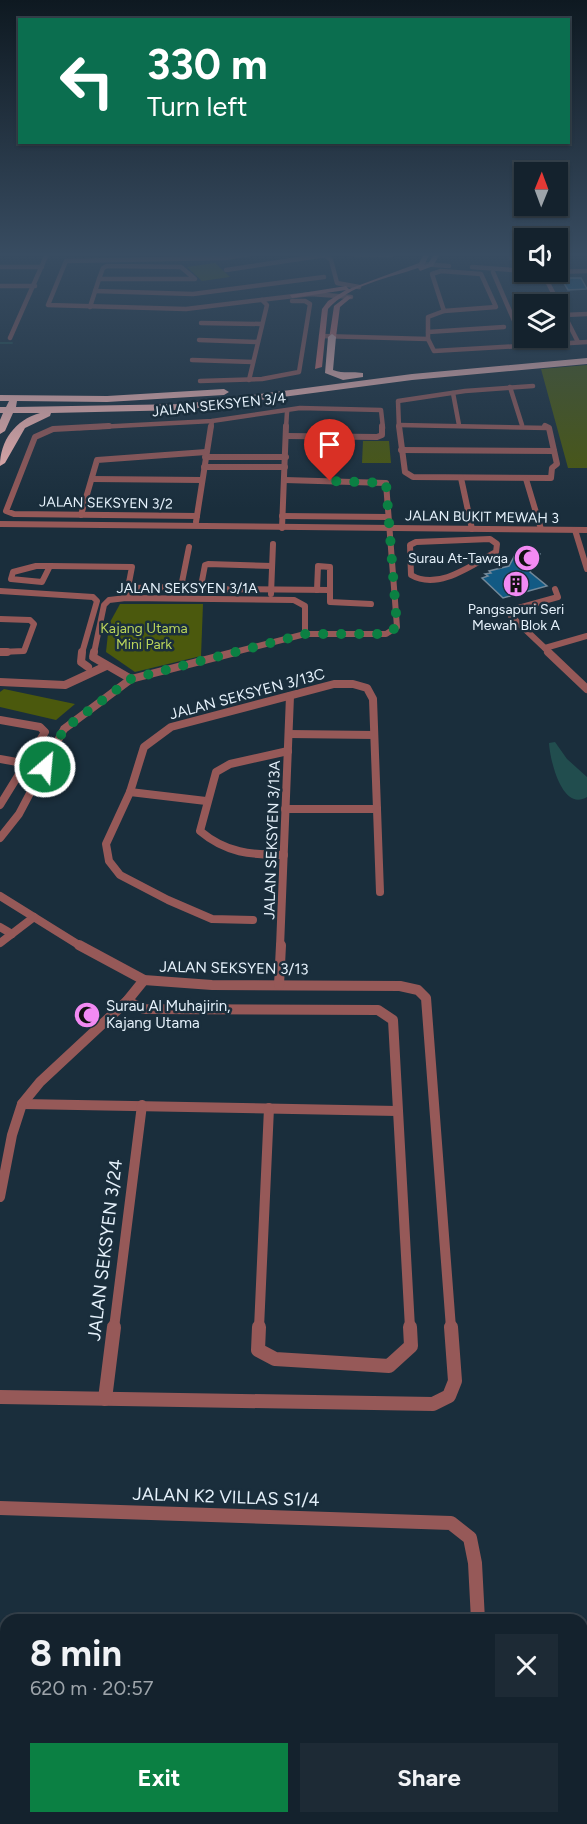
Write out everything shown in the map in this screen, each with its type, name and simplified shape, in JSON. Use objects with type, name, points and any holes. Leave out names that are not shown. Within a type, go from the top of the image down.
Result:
[{"type":"highway","points":[[332,339],[327,370],[343,377],[587,354]]},
{"type":"highway","points":[[0,410],[184,407],[412,377],[587,361]]},
{"type":"highway","points":[[0,400],[112,402],[255,392],[397,372]]},
{"type":"highway","points":[[0,400],[20,398],[107,399],[255,392]]},
{"type":"highway","points":[[0,431],[20,398]]},
{"type":"highway","points":[[0,448],[20,398]]},
{"type":"highway","points":[[0,463],[22,423],[46,414],[84,410]]},
{"type":"street","points":[[200,381],[249,380],[299,372],[304,339]]},
{"type":"street","points":[[318,367],[321,339]]},
{"type":"street","points":[[428,339],[434,351],[514,347]]},
{"type":"street","points":[[199,340],[258,342],[249,380]]},
{"type":"street","points":[[568,343],[587,342]]},
{"type":"street","points":[[192,360],[253,362]]},
{"type":"street","points":[[399,425],[522,425],[549,428],[557,464],[552,468],[551,478],[409,476],[405,472],[396,404],[398,401],[453,393],[533,386]]},
{"type":"street","points":[[510,387],[522,425]]},
{"type":"street","points":[[453,393],[459,425]]},
{"type":"street","name":"JALAN SEKSYEN 3/4","points":[[14,514],[6,511],[6,506],[35,436],[60,428],[212,421],[287,412],[300,408],[381,410],[382,435],[287,436]]},
{"type":"street","points":[[282,528],[287,412]]},
{"type":"street","points":[[195,527],[212,421]]},
{"type":"street","points":[[401,450],[554,451]]},
{"type":"street","points":[[81,515],[97,460],[206,454],[286,457]]},
{"type":"street","points":[[204,467],[285,467]]},
{"type":"street","points":[[461,478],[472,529]]},
{"type":"street","points":[[92,479],[202,480]]},
{"type":"street","points":[[526,479],[541,530]]},
{"type":"street","points":[[0,838],[19,814],[64,729],[131,679],[305,634],[386,634],[397,627],[386,486],[383,482],[285,480]]},
{"type":"street","name":"JALAN SEKSYEN 3/2","points":[[14,514],[197,516]]},
{"type":"street","points":[[282,516],[388,517]]},
{"type":"street","name":"JALAN BUKIT MEWAH 3","points":[[0,524],[587,531]]},
{"type":"street","points":[[462,529],[464,539]]},
{"type":"street","points":[[575,530],[587,568]]},
{"type":"street","points":[[464,539],[490,540],[497,544],[496,552],[437,580],[422,580],[411,575],[410,545],[429,540],[464,539]]},
{"type":"street","points":[[271,600],[273,544]]},
{"type":"street","points":[[129,588],[181,587],[189,547]]},
{"type":"street","points":[[272,566],[205,565],[201,586],[209,589],[330,591]]},
{"type":"street","points":[[317,590],[318,566],[325,565],[330,567],[330,602],[371,604]]},
{"type":"street","points":[[50,566],[42,582],[11,579],[13,572],[36,566],[50,566],[132,567],[126,598]]},
{"type":"street","points":[[555,589],[558,597],[511,610],[511,616],[587,689]]},
{"type":"street","points":[[0,591],[93,597],[97,601],[82,650],[81,662],[92,674],[103,664],[131,679]]},
{"type":"street","name":"JALAN SEKSYEN 3/1A","points":[[103,664],[93,657],[104,604],[109,600],[126,598],[294,600],[306,606],[305,634]]},
{"type":"street","points":[[0,619],[30,620],[34,624],[24,651],[0,652]]},
{"type":"street","points":[[545,648],[587,636]]},
{"type":"street","points":[[0,682],[65,685],[86,670]]},
{"type":"street","name":"JALAN SEKSYEN 3/13C","points":[[253,920],[212,919],[168,900],[120,875],[109,861],[106,844],[129,792],[144,747],[157,735],[171,727],[334,684],[353,684],[367,688],[373,699],[380,892]]},
{"type":"street","name":"JALAN SEKSYEN 3/13A","points":[[279,985],[290,696]]},
{"type":"street","points":[[0,720],[40,727],[45,732],[0,805]]},
{"type":"street","points":[[289,734],[374,735]]},
{"type":"street","points":[[284,855],[251,855],[214,844],[200,831],[206,801],[216,772],[221,768],[288,751]]},
{"type":"street","points":[[0,759],[45,767]]},
{"type":"street","points":[[129,792],[206,801]]},
{"type":"street","points":[[285,809],[377,810]]},
{"type":"street","name":"JALAN SEKSYEN 3/13","points":[[0,896],[110,964],[144,980],[212,985],[400,986],[418,990],[426,998],[430,1026],[455,1381],[449,1396],[433,1404],[105,1399]]},
{"type":"street","points":[[0,943],[34,917]]},
{"type":"street","points":[[0,927],[12,934]]},
{"type":"street","points":[[0,1197],[3,1165],[22,1104],[40,1082],[127,1001],[144,980]]},
{"type":"street","points":[[127,1001],[144,1009],[378,1010],[393,1020],[411,1346],[389,1366],[275,1359],[258,1350],[263,1197],[269,1108]]},
{"type":"street","points":[[22,1104],[397,1111]]},
{"type":"street","name":"JALAN SEKSYEN 3/24","points":[[105,1399],[142,1105]]},
{"type":"street","points":[[0,1397],[105,1399]]},
{"type":"street","name":"JALAN K2 VILLAS S1/4","points":[[0,1508],[451,1522],[470,1538],[475,1563],[478,1614]]},
{"type":"green space","points":[[587,365],[587,468],[568,468],[541,369]]},
{"type":"green space","points":[[363,441],[389,441],[391,463],[362,463]]},
{"type":"green space","name":"Kajang Utama Mini Park","points":[[120,604],[203,604],[201,656],[135,672],[106,652],[109,624]]},
{"type":"green space","points":[[4,689],[75,704],[56,720],[0,707],[0,692]]},
{"type":"shaded area","points":[[555,742],[567,759],[587,777],[587,797],[578,800],[564,791],[552,761],[549,743]]},
{"type":"building","points":[[524,550],[540,554],[530,572],[547,586],[503,598],[482,578],[488,576],[485,574],[491,573],[489,571],[509,566],[516,553],[522,554]]},
{"type":"waterway","points":[[0,343],[12,343]]},
{"type":"place","name":"Surau At-Tawqa","points":[[527,558]]},
{"type":"place","name":"Pangsapuri Seri Mewah Blok A","points":[[516,584]]},
{"type":"place","name":"Surau Al Muhajirin, Kajang Utama","points":[[87,1015]]},
{"type":"route","points":[[45,767],[64,729],[131,679],[305,634],[386,634],[397,627],[386,483],[330,481]]}]
